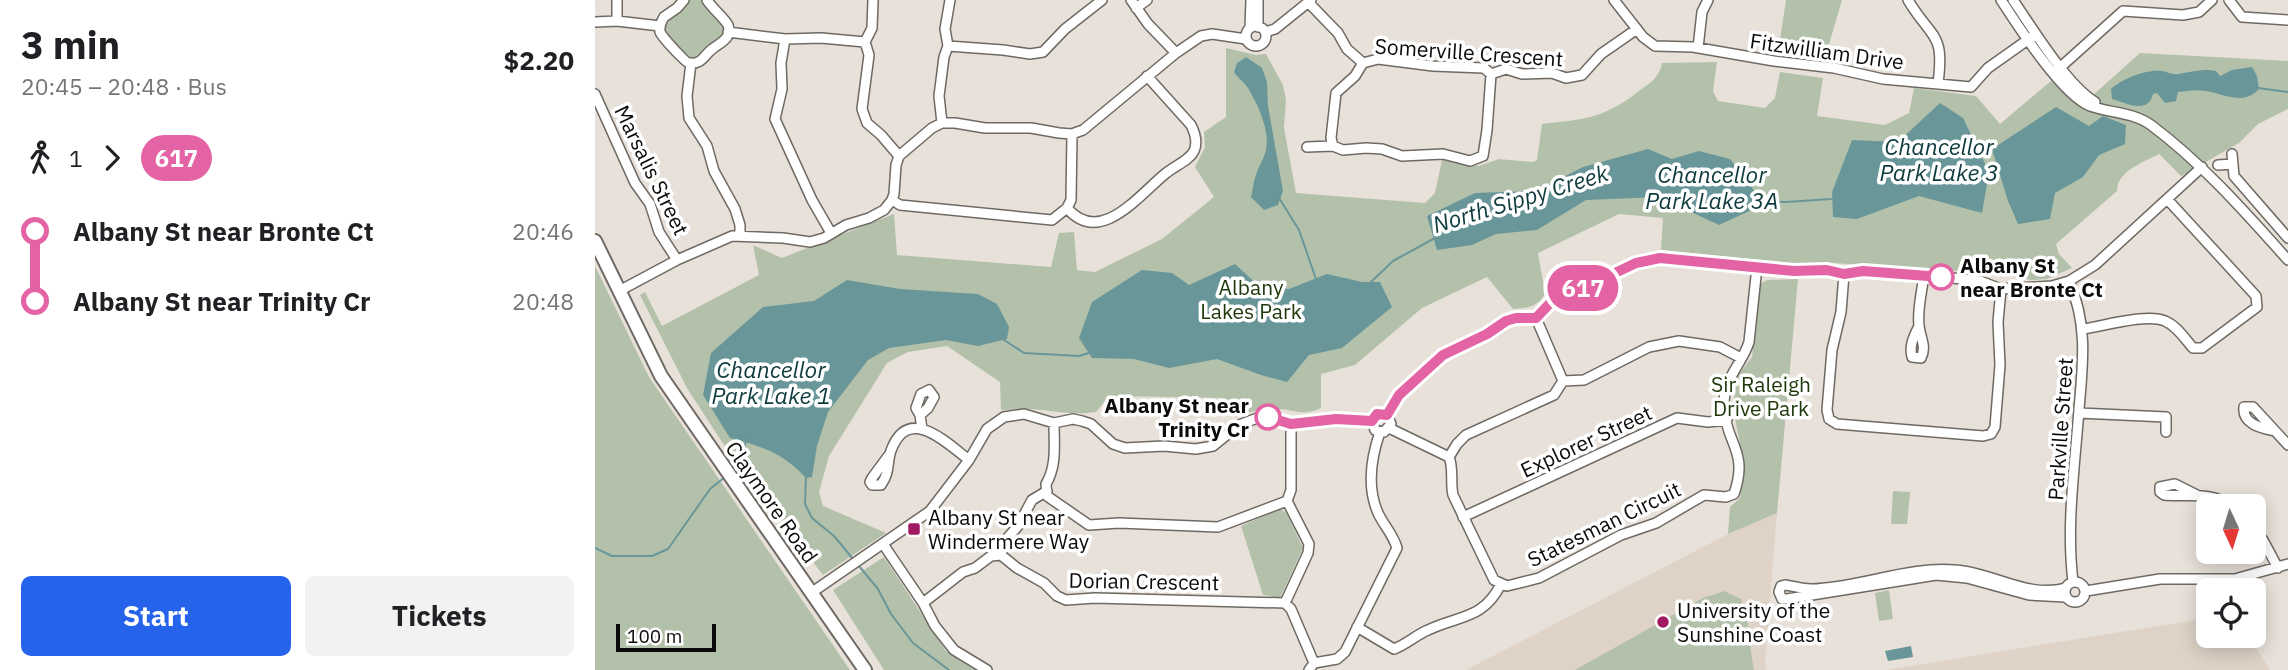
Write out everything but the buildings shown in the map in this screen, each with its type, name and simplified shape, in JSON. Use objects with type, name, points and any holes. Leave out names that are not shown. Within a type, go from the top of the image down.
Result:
[{"type":"main road","name":"Claymore Road","points":[[595,241],[661,376],[865,670]]},
{"type":"street","points":[[617,0],[617,21]]},
{"type":"street","points":[[684,0],[664,17],[660,26],[662,36],[673,45],[681,59],[691,63],[701,61],[723,42],[729,32],[727,23],[714,12],[707,0]]},
{"type":"street","points":[[873,0],[872,29],[865,42],[869,55],[862,109],[867,123],[899,156]]},
{"type":"street","points":[[942,123],[939,96],[948,46],[945,31],[950,0]]},
{"type":"street","points":[[948,46],[1030,54],[1043,52],[1102,0]]},
{"type":"street","points":[[1147,0],[1133,4],[1176,53]]},
{"type":"street","points":[[619,291],[726,238],[740,235],[810,242],[884,210],[891,200],[899,156],[932,128],[942,123],[985,128],[1031,128],[1072,134],[1083,130],[1147,76],[1201,36],[1212,34],[1246,39],[1252,46],[1259,46],[1264,41],[1251,0]]},
{"type":"street","points":[[1258,0],[1258,29]]},
{"type":"street","name":"Fitzwilliam Drive","points":[[1614,0],[1643,37],[1655,46],[1698,48],[1842,70],[1883,79],[1938,83],[1961,88],[1971,87],[1988,68],[2032,37]]},
{"type":"street","points":[[1698,48],[1702,12],[1708,0]]},
{"type":"street","points":[[1908,0],[1940,44],[1938,83]]},
{"type":"street","points":[[2001,0],[2058,70],[2086,96],[2107,109],[2140,119],[2202,167],[2288,260]]},
{"type":"street","points":[[2013,0],[2032,37]]},
{"type":"street","points":[[2058,70],[2123,10],[2183,15],[2199,12],[2212,0]]},
{"type":"street","points":[[2229,0],[2242,17],[2288,20]]},
{"type":"street","points":[[1246,39],[1246,34],[1258,29],[1275,29],[1310,1]]},
{"type":"street","name":"Somerville Crescent","points":[[1310,1],[1338,33],[1347,49],[1363,63],[1378,59],[1433,66],[1484,68],[1490,74],[1506,69],[1522,74],[1552,73],[1566,78],[1582,75],[1601,54],[1637,29]]},
{"type":"street","points":[[595,22],[617,21],[660,26]]},
{"type":"street","points":[[729,32],[785,39],[821,38],[865,42]]},
{"type":"street","points":[[785,39],[781,63],[782,89],[775,119],[812,200],[831,233]]},
{"type":"street","points":[[691,63],[687,96],[689,118],[707,146],[714,171],[735,209],[740,235]]},
{"type":"street","points":[[1333,146],[1331,138],[1336,93],[1355,76],[1363,63]]},
{"type":"street","points":[[1307,148],[1333,146],[1343,150],[1382,149],[1402,156],[1443,154],[1470,161],[1483,156],[1490,74]]},
{"type":"street","points":[[1067,208],[1074,217],[1088,221],[1111,217],[1135,202],[1194,151],[1195,133],[1191,125],[1147,76]]},
{"type":"street","name":"Marsalis Street","points":[[595,94],[635,183],[650,204],[659,232],[677,260]]},
{"type":"street","points":[[891,200],[900,205],[1052,220],[1067,208],[1071,200],[1072,134]]},
{"type":"street","points":[[2218,165],[2232,159],[2237,181],[2288,238]]},
{"type":"street","points":[[1387,415],[1399,395],[1443,355],[1487,334],[1506,321],[1536,318],[1555,298],[1575,292],[1647,259],[1827,270],[1844,274],[1863,271],[1924,275],[1980,281],[2001,289],[2052,286],[2069,281],[2095,265],[2202,167]]},
{"type":"street","points":[[2083,329],[2152,318],[2164,320],[2173,326],[2193,348],[2202,348],[2257,307],[2256,296],[2167,199]]},
{"type":"street","points":[[1727,420],[1724,407],[1728,378],[1749,342],[1757,267]]},
{"type":"street","points":[[1844,274],[1841,312],[1832,350],[1827,410],[1829,419],[1837,424],[1991,435],[1995,427],[2000,372],[1998,323],[2001,289]]},
{"type":"street","points":[[1919,326],[1924,275]]},
{"type":"street","name":"Parkville Street","points":[[2068,589],[2069,535],[2083,329],[2080,308],[2069,281]]},
{"type":"street","points":[[1536,318],[1563,381]]},
{"type":"street","points":[[1563,381],[1584,380],[1649,347],[1679,341],[1720,347],[1741,358]]},
{"type":"street","points":[[1449,457],[1466,435],[1554,395],[1563,381]]},
{"type":"street","points":[[2079,413],[2167,414],[2166,432]]},
{"type":"street","points":[[811,593],[930,511],[969,460],[987,429],[1004,417],[1024,414],[1054,423],[1073,419],[1087,422],[1113,443],[1125,447],[1196,449],[1213,446],[1239,425],[1253,419],[1266,417],[1291,424],[1336,419],[1372,421]]},
{"type":"street","points":[[1357,627],[1394,649],[1427,630],[1466,617],[1493,600],[1501,584],[1494,580],[1463,517],[1451,485],[1453,466],[1449,457],[1385,430],[1373,428],[1372,421],[1377,414],[1387,415]]},
{"type":"street","points":[[920,415],[922,429]]},
{"type":"street","points":[[1287,500],[1309,544],[1308,553],[1285,603],[1291,609],[1311,667],[1337,659],[1345,652],[1397,548],[1370,490],[1373,459],[1391,421],[1387,415]]},
{"type":"street","name":"Explorer Street","points":[[1463,517],[1677,418],[1709,422],[1727,420]]},
{"type":"street","name":"Statesman Circuit","points":[[1501,584],[1507,586],[1539,578],[1621,535],[1656,523],[1704,495],[1726,497],[1734,494],[1740,458],[1727,420]]},
{"type":"street","points":[[1054,423],[1054,465],[1053,473],[1046,484],[1047,496],[1089,526],[1119,523],[1218,527],[1287,500],[1291,490],[1291,424]]},
{"type":"street","points":[[889,455],[893,444],[905,433],[922,429],[939,436],[969,460]]},
{"type":"street","points":[[2275,431],[2288,445]]},
{"type":"street","points":[[923,603],[963,572],[975,568],[991,555],[1001,555],[1004,542],[1018,526],[1032,500],[1047,491]]},
{"type":"street","points":[[883,544],[923,603],[935,626],[954,650],[987,670]]},
{"type":"street","points":[[2266,546],[2278,569]]},
{"type":"street","name":"Dorian Crescent","points":[[1001,555],[1066,600],[1095,598],[1285,603]]},
{"type":"street","points":[[2086,591],[2160,579],[2235,579],[2288,565]]},
{"type":"street","points":[[1814,592],[1888,580],[1927,570],[1947,569],[2029,595],[2082,584],[2086,591],[2084,598],[2071,602],[2068,589]]},
{"type":"shaded area","name":"University of the Sunshine Coast","points":[[1777,513],[1766,670],[1466,670],[1728,534]]},
{"type":"shaded area","name":"University of the Sunshine Coast","points":[[2196,620],[2196,648],[2256,648],[2270,670],[1885,670]]},
{"type":"green space","points":[[689,0],[703,0],[725,28],[724,36],[695,60],[683,56],[678,46],[664,32],[665,22]]},
{"type":"green space","points":[[1786,0],[1842,0],[1825,58],[1778,53]]},
{"type":"green space","name":"Albany Lakes Park","points":[[1226,48],[1256,55],[1266,54],[1283,85],[1286,100],[1284,128],[1296,193],[1425,203],[1435,193],[1442,160],[1479,166],[1499,159],[1533,162],[1537,160],[1542,124],[1582,119],[1615,107],[1654,79],[1662,63],[1717,62],[1713,91],[1718,101],[1765,108],[1775,98],[1780,72],[1823,78],[1817,116],[1885,125],[1909,113],[1914,88],[1976,96],[2000,124],[2051,81],[2082,105],[2140,53],[2288,61],[2288,109],[2258,124],[2239,143],[2181,176],[2159,154],[2132,168],[2121,178],[2117,191],[2056,244],[2059,254],[2072,268],[2047,279],[2031,280],[2002,274],[1832,263],[1808,265],[1661,250],[1663,218],[1619,214],[1538,253],[1545,294],[1535,304],[1513,309],[1487,277],[1422,308],[1355,365],[1321,374],[1321,408],[1315,411],[1266,409],[1236,417],[1222,398],[1109,396],[1096,412],[1001,410],[1000,382],[947,346],[908,352],[887,363],[829,456],[819,492],[823,506],[886,533],[823,575],[722,442],[687,388],[640,295],[645,292],[662,326],[759,275],[753,245],[782,258],[894,214],[897,255],[1051,267],[1059,233],[1074,232],[1077,270],[1095,272],[1162,239],[1214,197],[1195,167],[1205,147],[1204,132],[1226,117]]},
{"type":"green space","points":[[595,266],[649,377],[850,670],[595,670]]},
{"type":"green space","name":"Sir Raleigh Drive Park","points":[[1798,279],[1777,513],[1728,534],[1730,507],[1740,498],[1744,463],[1733,409],[1736,378],[1752,357],[1760,284],[1767,280]]},
{"type":"green space","points":[[1893,491],[1910,492],[1907,524],[1891,524]]},
{"type":"green space","points":[[1279,509],[1286,512],[1303,548],[1280,598],[1263,595],[1241,526]]},
{"type":"green space","points":[[884,557],[946,651],[976,670],[884,670],[833,590]]},
{"type":"green space","points":[[1889,590],[1893,619],[1879,621],[1875,593]]},
{"type":"green space","points":[[1724,591],[1741,599],[1748,625],[1754,670],[1575,670],[1703,598]]},
{"type":"water","points":[[1246,57],[1262,68],[1267,82],[1268,106],[1283,191],[1278,205],[1264,210],[1251,197],[1266,150],[1265,126],[1248,88],[1234,72],[1237,63]]},
{"type":"water","points":[[2252,67],[2259,89],[2247,97],[2234,98],[2196,90],[2178,92],[2176,101],[2165,103],[2157,93],[2153,94],[2142,106],[2112,99],[2111,89],[2142,73],[2162,71],[2176,74],[2206,70],[2216,71],[2220,76],[2232,70]]},
{"type":"water","name":"Chancellor Park Lake 3","points":[[1940,103],[1963,118],[1989,172],[1982,213],[1919,196],[1857,219],[1833,217],[1832,192],[1852,140],[1898,142]]},
{"type":"water","points":[[2056,107],[2089,126],[2103,116],[2126,125],[2125,144],[2099,155],[2083,177],[2055,193],[2050,219],[2018,224],[1992,149]]},
{"type":"water","name":"Chancellor Park Lake 3A","points":[[1648,149],[1672,159],[1699,151],[1730,159],[1756,193],[1758,207],[1719,225],[1659,197],[1586,200],[1537,230],[1496,234],[1472,245],[1437,250],[1427,216],[1475,193],[1536,191],[1583,167]]},
{"type":"water","points":[[1235,264],[1260,287],[1289,289],[1327,274],[1362,282],[1380,282],[1392,307],[1342,348],[1309,355],[1287,382],[1217,359],[1169,368],[1134,359],[1092,358],[1079,338],[1092,302],[1142,270],[1172,273],[1189,285]]},
{"type":"water","name":"Chancellor Park Lake 1","points":[[847,280],[900,289],[978,294],[997,304],[1009,327],[1007,339],[978,346],[946,340],[889,348],[868,360],[828,412],[817,446],[812,477],[806,478],[789,462],[771,452],[730,438],[703,395],[711,353],[763,307],[814,301]]},
{"type":"water","points":[[1911,646],[1913,657],[1888,661],[1885,651]]},
{"type":"waterway","name":"North Sippy Creek","points":[[2258,88],[2288,92]]},
{"type":"waterway","name":"North Sippy Creek","points":[[1987,170],[1999,169]]},
{"type":"waterway","points":[[1279,198],[1299,230],[1316,279]]},
{"type":"waterway","name":"North Sippy Creek","points":[[1757,201],[1831,199]]},
{"type":"waterway","name":"North Sippy Creek","points":[[1371,282],[1393,261],[1435,238]]},
{"type":"waterway","name":"North Sippy Creek","points":[[1001,338],[1024,353],[1079,356],[1089,353]]},
{"type":"waterway","name":"North Sippy Creek","points":[[732,472],[741,463],[746,440]]},
{"type":"waterway","points":[[806,475],[805,504],[812,518],[834,536],[853,559]]},
{"type":"waterway","name":"North Sippy Creek","points":[[595,548],[612,556],[652,556],[668,549],[710,489],[725,477]]},
{"type":"waterway","points":[[859,566],[878,589],[891,614],[913,643],[949,670]]},
{"type":"bus line","name":"617","points":[[1268,417],[1291,424],[1336,419],[1372,421],[1377,414],[1387,415],[1399,395],[1425,373],[1437,358],[1487,334],[1506,321],[1536,318],[1555,298],[1575,292],[1647,259],[1794,271],[1827,270],[1844,274],[1863,271],[1941,277]]},
{"type":"place","name":"Albany St near Bronte Ct","points":[[1941,277]]},
{"type":"place","name":"Albany St near Trinity Cr","points":[[1268,417]]},
{"type":"place","name":"Albany St near Windermere Way","points":[[914,529]]},
{"type":"place","name":"University of the Sunshine Coast","points":[[1663,622]]}]
